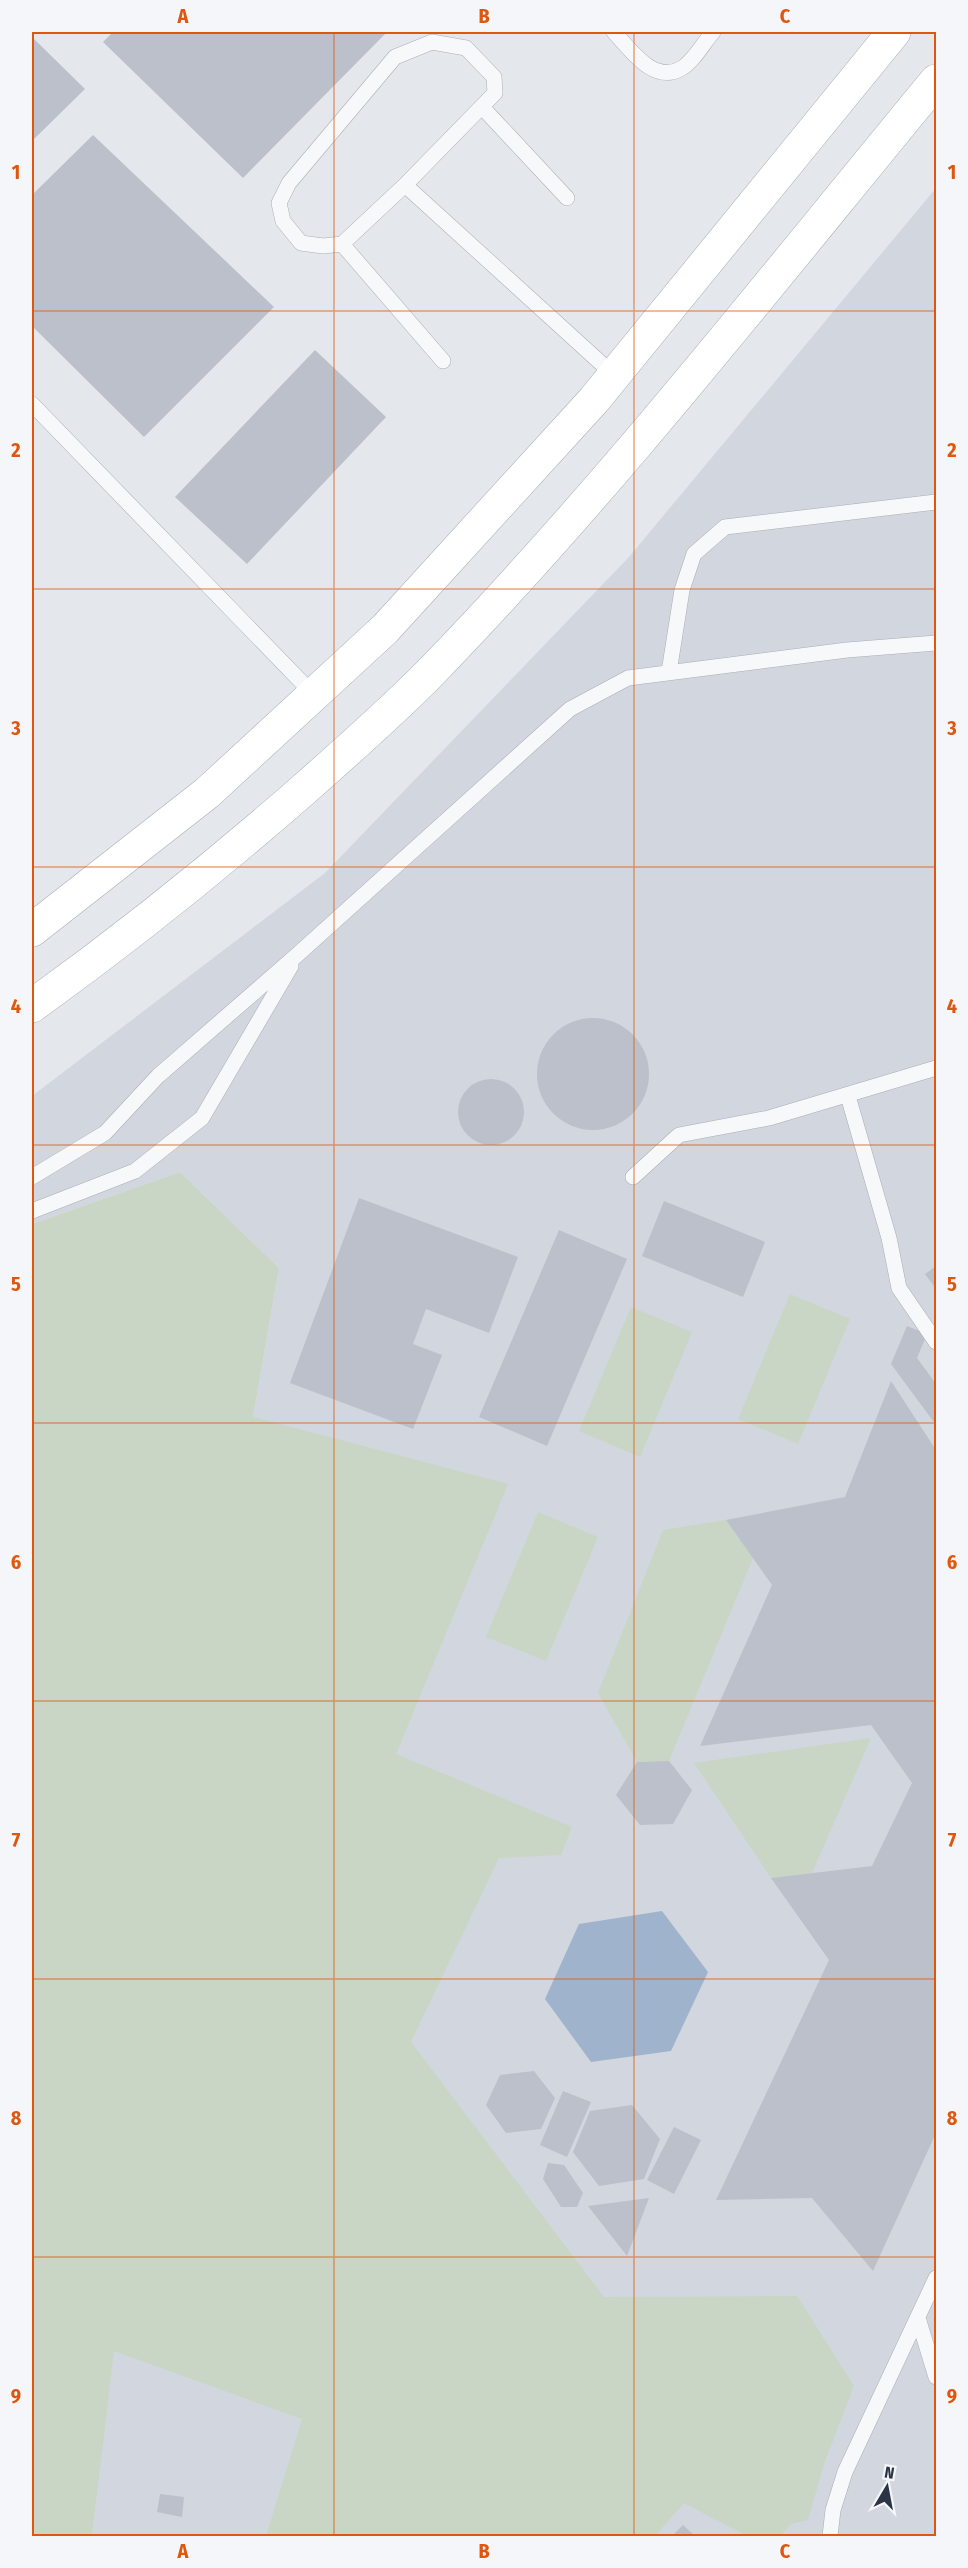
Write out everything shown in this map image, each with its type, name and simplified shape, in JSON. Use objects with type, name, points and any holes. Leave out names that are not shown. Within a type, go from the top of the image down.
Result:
[{"type":"main road","points":[[32,930],[207,793],[315,696],[385,628],[594,400],[894,32]]},
{"type":"main road","points":[[32,1006],[108,951],[241,844],[338,759],[425,677],[535,559],[638,442],[936,81]]},
{"type":"lane","points":[[450,32],[466,48],[494,77],[495,93],[405,185],[342,244],[323,246],[301,243],[283,221],[279,203],[289,183],[395,57],[432,42],[466,48]]},
{"type":"lane","points":[[614,32],[649,68],[667,73],[684,67],[713,32]]},
{"type":"lane","points":[[482,107],[567,198]]},
{"type":"lane","points":[[405,185],[614,375]]},
{"type":"lane","points":[[342,244],[443,361]]},
{"type":"lane","points":[[32,404],[315,696]]},
{"type":"lane","points":[[669,672],[682,590],[694,554],[724,527],[936,502]]},
{"type":"lane","points":[[32,1177],[105,1133],[158,1076],[297,955],[570,709],[628,678],[847,650],[936,643]]},
{"type":"lane","points":[[32,1211],[135,1171],[202,1118],[297,955]]},
{"type":"lane","points":[[633,1177],[679,1135],[769,1118],[849,1096],[936,1068]]},
{"type":"lane","points":[[849,1096],[889,1238],[898,1288],[936,1342]]},
{"type":"lane","points":[[830,2536],[833,2510],[846,2472],[936,2278]]},
{"type":"lane","points":[[918,2318],[936,2377]]},
{"type":"shaded area","points":[[936,188],[936,2536],[92,2536],[113,2351],[253,1417],[279,1268],[180,1172],[32,1224],[32,1096],[325,873],[629,557]]},
{"type":"green space","points":[[180,1172],[279,1268],[253,1417],[508,1484],[396,1754],[572,1827],[561,1855],[499,1858],[411,2042],[604,2297],[797,2296],[854,2386],[824,2464],[808,2520],[791,2524],[780,2536],[747,2536],[684,2503],[655,2536],[266,2536],[302,2419],[114,2351],[92,2536],[32,2536],[32,1224]]},
{"type":"green space","points":[[790,1294],[850,1319],[798,1444],[738,1419]]},
{"type":"green space","points":[[631,1307],[692,1332],[640,1457],[579,1431]]},
{"type":"green space","points":[[538,1512],[598,1537],[546,1661],[486,1637]]},
{"type":"green space","points":[[726,1520],[753,1558],[669,1761],[637,1762],[598,1693],[663,1530]]},
{"type":"green space","points":[[871,1738],[812,1873],[771,1878],[694,1763]]},
{"type":"water","points":[[662,1911],[708,1972],[671,2051],[591,2062],[545,1999],[579,1924]]},
{"type":"building","points":[[113,32],[387,32],[243,178],[103,42]]},
{"type":"building","points":[[32,37],[85,89],[34,139],[32,137]]},
{"type":"building","points":[[93,135],[274,307],[144,437],[32,326],[32,195]]},
{"type":"building","points":[[315,350],[386,417],[247,564],[175,497]]},
{"type":"building","points":[[593,1018],[614,1022],[632,1035],[645,1053],[649,1074],[645,1095],[632,1113],[614,1126],[593,1130],[572,1126],[554,1113],[541,1095],[537,1074],[541,1053],[554,1035],[572,1022]]},
{"type":"building","points":[[491,1079],[504,1081],[514,1089],[522,1099],[524,1112],[522,1125],[514,1135],[504,1143],[491,1145],[478,1143],[468,1135],[460,1125],[458,1112],[460,1099],[468,1089],[478,1081]]},
{"type":"building","points":[[359,1198],[518,1257],[489,1333],[426,1309],[413,1344],[442,1355],[413,1429],[290,1383]]},
{"type":"building","points":[[664,1201],[765,1242],[743,1297],[642,1256]]},
{"type":"building","points":[[559,1230],[627,1259],[547,1446],[479,1417]]},
{"type":"building","points":[[936,1266],[936,1289],[925,1274]]},
{"type":"building","points":[[907,1326],[927,1334],[917,1358],[936,1384],[936,1425],[891,1364]]},
{"type":"building","points":[[891,1381],[936,1450],[936,2133],[873,2271],[812,2198],[716,2200],[829,1960],[771,1878],[872,1866],[912,1783],[871,1725],[700,1746],[772,1585],[726,1520],[845,1497]]},
{"type":"building","points":[[669,1761],[692,1790],[673,1824],[640,1825],[616,1795],[637,1762]]},
{"type":"building","points":[[534,2071],[555,2098],[541,2129],[506,2133],[486,2105],[500,2075]]},
{"type":"building","points":[[563,2091],[591,2102],[567,2157],[540,2145]]},
{"type":"building","points":[[632,2105],[660,2139],[644,2179],[599,2186],[573,2152],[590,2111]]},
{"type":"building","points":[[674,2127],[701,2140],[674,2194],[647,2180]]},
{"type":"building","points":[[548,2163],[564,2165],[583,2193],[577,2207],[561,2207],[543,2179]]},
{"type":"building","points":[[649,2198],[627,2256],[588,2206]]},
{"type":"building","points":[[160,2494],[184,2497],[182,2517],[157,2512]]},
{"type":"building","points":[[683,2525],[695,2536],[672,2536]]}]
